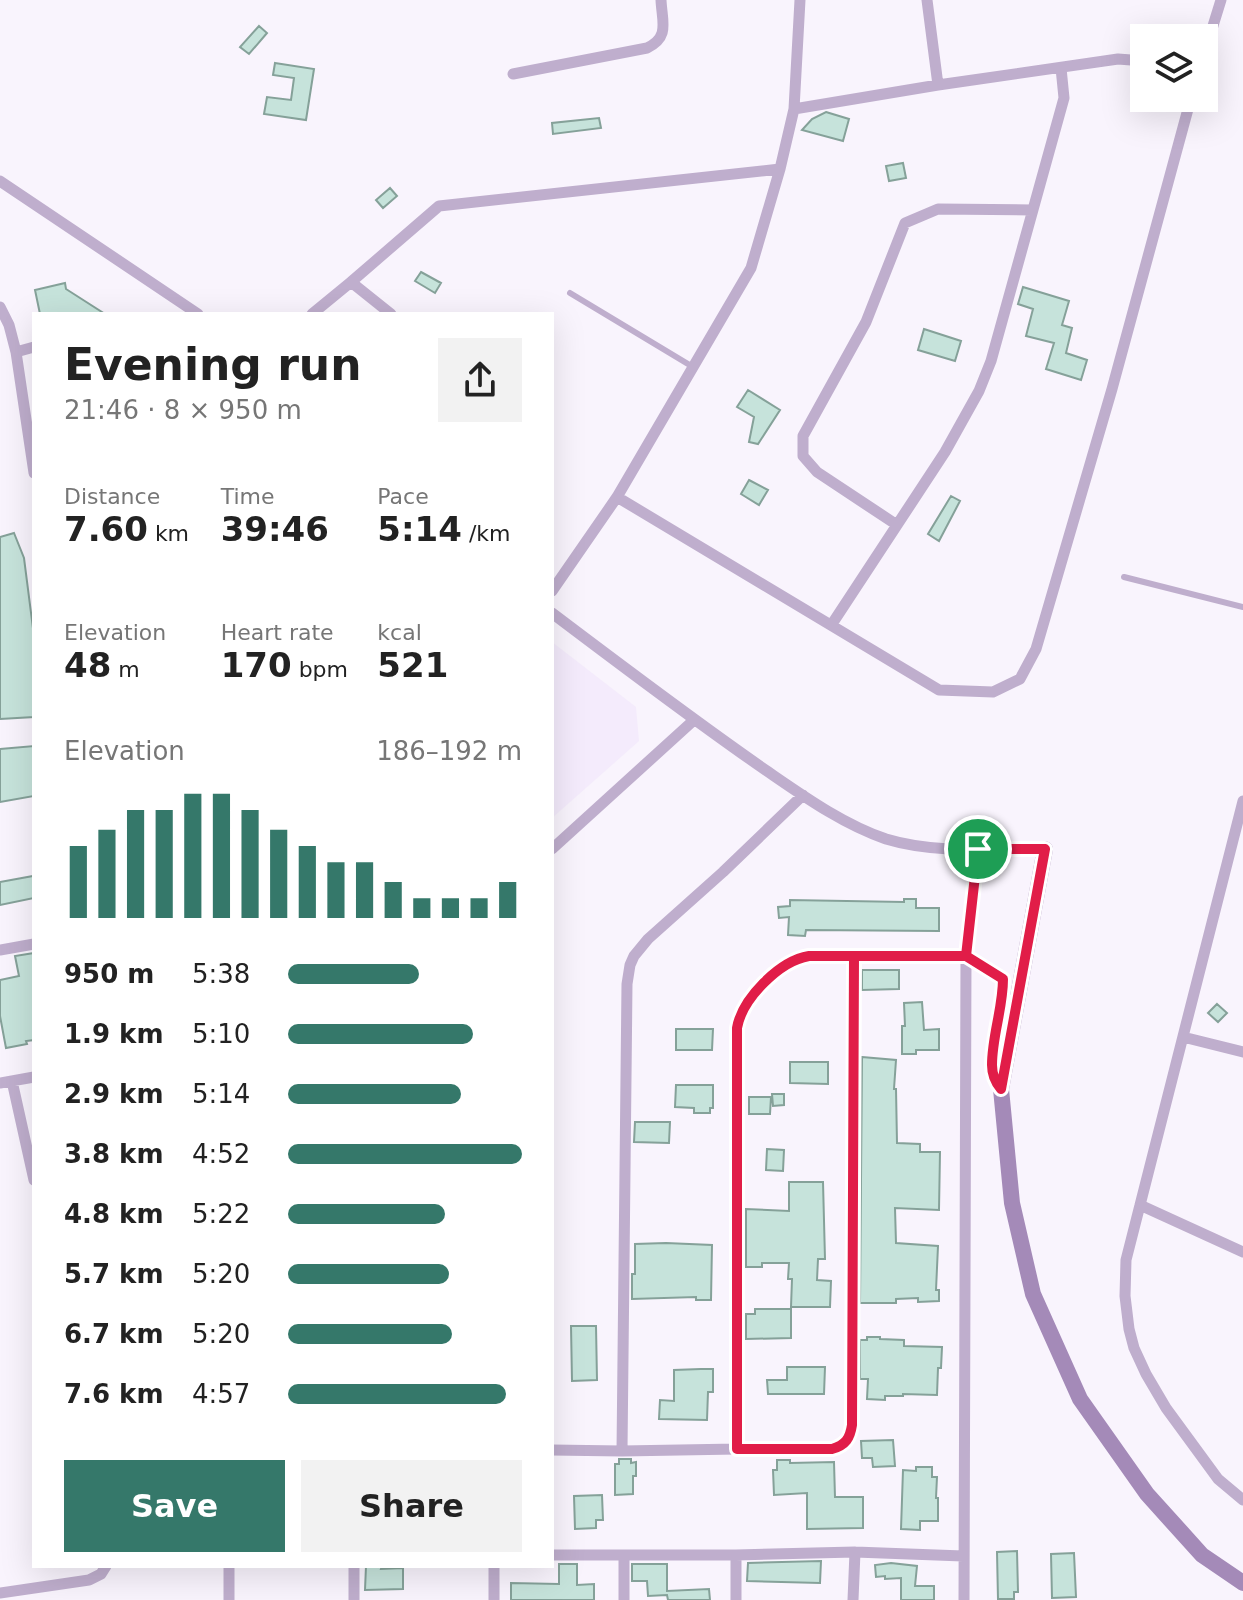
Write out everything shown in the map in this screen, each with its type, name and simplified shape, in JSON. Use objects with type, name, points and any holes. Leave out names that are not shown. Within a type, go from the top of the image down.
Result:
[{"type":"street","points":[[513,74],[657,44],[663,36],[661,0]]},
{"type":"street","points":[[554,588],[617,497],[751,268],[794,109],[800,0]]},
{"type":"street","points":[[927,0],[938,85]]},
{"type":"street","points":[[1214,24],[1221,0]]},
{"type":"street","points":[[794,109],[938,85],[1118,59],[1130,60]]},
{"type":"street","points":[[832,624],[945,452],[985,377],[1064,98],[1061,68]]},
{"type":"street","points":[[617,497],[939,690],[993,692],[1020,679],[1036,649],[1112,389],[1187,112]]},
{"type":"street","points":[[314,312],[439,206],[780,169]]},
{"type":"street","points":[[0,181],[195,312]]},
{"type":"street","points":[[897,525],[817,472],[803,456],[803,436],[866,322],[905,223],[938,209],[1032,210]]},
{"type":"street","points":[[351,282],[388,312]]},
{"type":"street","points":[[0,307],[9,325],[16,352],[32,460]]},
{"type":"street","points":[[16,352],[32,348]]},
{"type":"street","points":[[554,615],[694,720],[803,795],[861,828],[887,839],[920,846],[1045,849],[1001,1089],[1012,1203],[1033,1294],[1080,1399],[1147,1494],[1202,1555],[1243,1583]]},
{"type":"street","points":[[554,847],[694,720]]},
{"type":"street","points":[[622,1451],[627,984],[630,965],[648,939],[803,795]]},
{"type":"street","points":[[1242,806],[1126,1260],[1125,1296],[1134,1348],[1146,1374],[1166,1408],[1218,1479],[1243,1500]]},
{"type":"street","points":[[964,1600],[966,956],[978,849]]},
{"type":"street","points":[[0,950],[32,944]]},
{"type":"street","points":[[737,1449],[738,1022],[751,996],[795,959],[809,956],[966,956],[1003,979],[992,1065],[995,1082],[1001,1089]]},
{"type":"street","points":[[554,1450],[832,1449],[845,1443],[851,1433],[854,956]]},
{"type":"street","points":[[1183,1037],[1243,1052]]},
{"type":"street","points":[[32,1077],[6,1082],[32,1173]]},
{"type":"street","points":[[1140,1205],[1243,1252]]},
{"type":"street","points":[[554,1555],[855,1552],[963,1556]]},
{"type":"street","points":[[853,1600],[855,1552]]},
{"type":"street","points":[[736,1555],[736,1600]]},
{"type":"street","points":[[624,1556],[624,1600]]},
{"type":"street","points":[[0,1593],[89,1580],[101,1574],[105,1568]]},
{"type":"street","points":[[229,1568],[229,1600]]},
{"type":"street","points":[[354,1568],[354,1600]]},
{"type":"street","points":[[494,1568],[494,1600]]},
{"type":"lane","points":[[570,293],[693,367]]},
{"type":"lane","points":[[1124,577],[1243,607]]},
{"type":"shaded area","points":[[554,644],[636,707],[639,741],[554,816]]},
{"type":"building","points":[[259,26],[267,33],[249,54],[240,47]]},
{"type":"building","points":[[275,63],[314,69],[306,120],[264,114],[267,97],[291,100],[294,78],[273,75]]},
{"type":"building","points":[[826,112],[849,119],[843,141],[802,130],[812,119]]},
{"type":"building","points":[[599,118],[601,128],[553,134],[552,123]]},
{"type":"building","points":[[903,163],[906,178],[889,181],[886,166]]},
{"type":"building","points":[[390,188],[397,196],[383,208],[376,200]]},
{"type":"building","points":[[421,272],[441,283],[435,293],[415,281]]},
{"type":"building","points":[[65,283],[66,289],[102,312],[40,312],[35,290]]},
{"type":"building","points":[[1023,287],[1069,301],[1062,325],[1072,328],[1066,353],[1087,360],[1081,380],[1046,369],[1054,343],[1026,336],[1033,309],[1018,304]]},
{"type":"building","points":[[924,329],[961,341],[955,361],[918,350]]},
{"type":"building","points":[[748,390],[780,410],[758,444],[749,442],[754,417],[737,407]]},
{"type":"building","points":[[749,480],[768,490],[759,505],[741,494]]},
{"type":"building","points":[[951,496],[960,501],[939,541],[928,534]]},
{"type":"building","points":[[14,533],[24,558],[32,620],[32,717],[0,719],[0,537]]},
{"type":"building","points":[[32,746],[32,796],[0,802],[0,749]]},
{"type":"building","points":[[32,876],[32,898],[0,905],[0,882]]},
{"type":"building","points":[[904,899],[916,899],[916,908],[939,908],[939,931],[806,930],[805,936],[788,935],[789,917],[779,918],[778,907],[790,906],[790,900],[904,902]]},
{"type":"building","points":[[32,953],[32,1040],[6,1048],[0,1016],[0,980],[19,976],[15,956]]},
{"type":"building","points":[[862,970],[899,970],[899,989],[862,990]]},
{"type":"building","points":[[922,1002],[924,1030],[939,1029],[939,1050],[916,1050],[916,1054],[902,1054],[904,1003]]},
{"type":"building","points":[[1217,1004],[1227,1013],[1218,1022],[1208,1013]]},
{"type":"building","points":[[676,1029],[713,1029],[712,1050],[676,1050]]},
{"type":"building","points":[[862,1057],[896,1060],[897,1143],[920,1144],[920,1152],[940,1152],[939,1210],[895,1208],[896,1243],[938,1246],[936,1290],[939,1290],[939,1301],[918,1302],[918,1298],[896,1299],[896,1303],[860,1303]]},
{"type":"building","points":[[790,1062],[828,1062],[828,1084],[790,1083]]},
{"type":"building","points":[[676,1085],[713,1085],[713,1108],[710,1108],[710,1113],[694,1113],[694,1108],[675,1107]]},
{"type":"building","points":[[772,1094],[784,1094],[784,1105],[773,1106]]},
{"type":"building","points":[[749,1097],[771,1097],[770,1114],[749,1114]]},
{"type":"building","points":[[635,1122],[670,1122],[669,1143],[634,1142]]},
{"type":"building","points":[[767,1149],[784,1150],[783,1171],[766,1170]]},
{"type":"building","points":[[789,1182],[823,1182],[825,1259],[818,1259],[817,1280],[831,1281],[830,1307],[791,1307],[789,1263],[762,1263],[762,1267],[746,1267],[746,1209],[789,1211]]},
{"type":"building","points":[[635,1244],[712,1245],[711,1300],[696,1300],[696,1297],[632,1299]]},
{"type":"building","points":[[755,1309],[791,1309],[791,1338],[746,1339],[746,1314],[755,1314]]},
{"type":"building","points":[[571,1326],[596,1326],[597,1380],[572,1381]]},
{"type":"building","points":[[867,1337],[904,1340],[904,1346],[942,1347],[937,1395],[903,1394],[885,1396],[885,1400],[867,1399],[868,1379],[860,1379],[860,1340],[867,1340]]},
{"type":"building","points":[[787,1367],[825,1367],[824,1394],[768,1394],[767,1380],[787,1380]]},
{"type":"building","points":[[713,1369],[713,1392],[708,1392],[707,1420],[659,1419],[660,1400],[674,1401],[674,1370]]},
{"type":"building","points":[[893,1440],[895,1466],[873,1467],[872,1458],[862,1458],[861,1441]]},
{"type":"building","points":[[619,1459],[636,1462],[633,1494],[615,1495],[615,1464],[619,1464]]},
{"type":"building","points":[[777,1460],[790,1460],[790,1463],[834,1462],[835,1497],[863,1497],[863,1528],[807,1529],[807,1493],[774,1495],[773,1470],[777,1470]]},
{"type":"building","points":[[916,1467],[932,1467],[932,1477],[937,1477],[938,1521],[920,1521],[920,1530],[901,1529],[903,1470],[916,1471]]},
{"type":"building","points":[[602,1495],[603,1520],[596,1520],[596,1528],[575,1529],[574,1496]]},
{"type":"building","points":[[1017,1551],[1018,1592],[1014,1592],[1014,1599],[998,1599],[997,1552]]},
{"type":"building","points":[[1074,1553],[1076,1597],[1052,1598],[1051,1554]]},
{"type":"building","points":[[821,1561],[820,1583],[747,1581],[748,1563]]},
{"type":"building","points":[[559,1564],[577,1564],[577,1585],[594,1584],[594,1600],[511,1600],[511,1583],[559,1584]]},
{"type":"building","points":[[632,1564],[667,1564],[667,1591],[709,1589],[710,1600],[668,1600],[667,1595],[648,1596],[647,1581],[632,1581]]},
{"type":"building","points":[[875,1565],[917,1566],[915,1586],[934,1586],[934,1600],[901,1600],[901,1578],[876,1577]]},
{"type":"building","points":[[366,1568],[403,1568],[403,1589],[365,1590]]},
{"type":"route","points":[[978,849],[966,956],[854,956],[852,1425],[849,1438],[840,1447],[832,1449],[737,1449],[737,1028],[740,1014],[760,986],[802,957],[809,956],[854,956],[966,956],[1003,979],[992,1065],[995,1082],[1001,1089],[1045,849],[978,849]]}]
